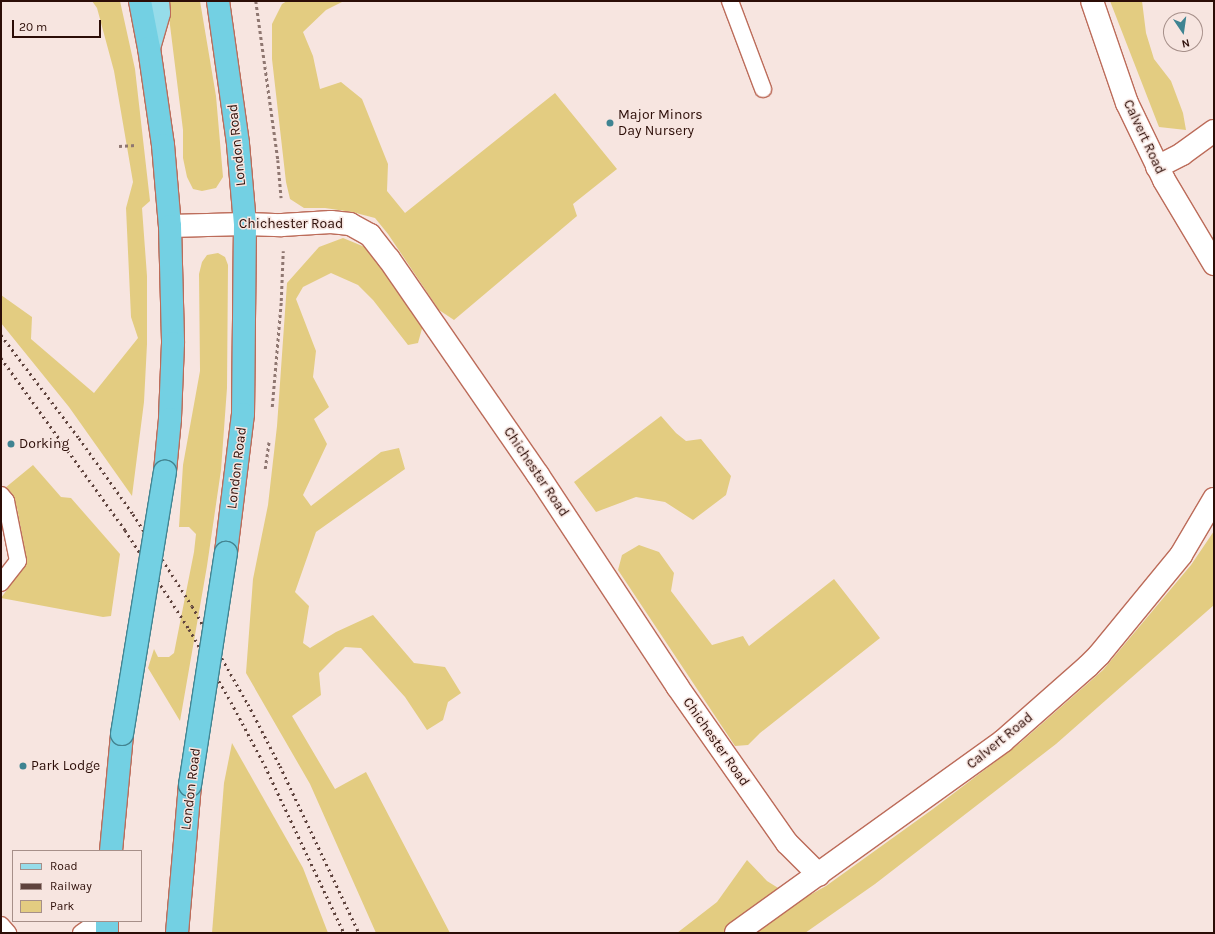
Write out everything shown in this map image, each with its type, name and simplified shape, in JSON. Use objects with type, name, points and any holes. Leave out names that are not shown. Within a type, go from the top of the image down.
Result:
[{"type":"highway","points":[[111,850],[113,811],[122,734],[164,471],[170,419],[173,343],[170,226],[163,144],[149,48],[140,1]]},
{"type":"highway","name":"London Road","points":[[177,933],[190,785],[226,553],[243,414],[245,224],[238,144],[218,1]]},
{"type":"highway","points":[[107,922],[107,933]]},
{"type":"main road","points":[[149,48],[159,13],[158,1]]},
{"type":"street","name":"Calvert Road","points":[[1092,1],[1127,103],[1157,167],[1214,264]]},
{"type":"street","points":[[1157,167],[1182,154],[1214,131]]},
{"type":"street","name":"Chichester Road","points":[[170,226],[245,224],[282,225],[331,222],[350,224],[370,235],[389,258],[432,319],[542,481],[676,686],[787,843],[819,875]]},
{"type":"street","name":"Calvert Road","points":[[736,933],[819,875],[1003,741],[1099,656],[1181,555],[1214,499]]},
{"type":"lane","points":[[730,1],[763,89]]},
{"type":"lane","points":[[1,495],[6,501],[18,560],[1,583]]},
{"type":"lane","points":[[81,933],[97,922]]},
{"type":"path","points":[[256,1],[278,160],[282,225]]},
{"type":"green space","points":[[92,1],[120,1],[135,69],[150,201],[142,208],[147,276],[147,344],[144,402],[132,496],[69,407],[1,323],[1,295],[32,317],[31,339],[94,393],[138,338],[131,317],[126,208],[133,182],[114,71],[97,8]]},
{"type":"green space","points":[[167,1],[200,1],[216,96],[223,177],[216,188],[202,191],[193,189],[187,177],[183,158],[183,130]]},
{"type":"green space","points":[[287,1],[344,1],[326,10],[303,32],[313,56],[320,89],[341,82],[362,99],[388,164],[387,191],[405,213],[555,93],[617,169],[573,204],[577,216],[454,320],[439,310],[388,234],[375,218],[352,212],[325,208],[304,208],[290,199],[286,182],[272,59],[272,24],[282,4]]},
{"type":"green space","points":[[1110,1],[1142,1],[1146,33],[1154,59],[1171,81],[1183,113],[1186,130],[1159,127]]},
{"type":"green space","points":[[343,238],[372,250],[423,325],[418,343],[408,345],[373,300],[358,285],[331,273],[303,287],[296,299],[316,351],[313,377],[329,407],[314,419],[327,444],[303,495],[311,506],[381,452],[399,448],[405,469],[316,532],[295,592],[309,606],[303,643],[310,648],[336,632],[373,615],[414,663],[445,667],[461,693],[448,702],[443,720],[427,730],[405,697],[361,648],[345,647],[319,673],[321,695],[292,716],[335,789],[366,772],[450,933],[376,933],[310,784],[246,673],[253,579],[268,505],[277,426],[287,283],[319,247]]},
{"type":"green space","points":[[218,253],[225,257],[228,265],[227,388],[221,470],[207,566],[180,721],[148,668],[154,649],[158,657],[169,657],[174,653],[194,552],[196,534],[189,527],[179,527],[183,465],[200,371],[199,274],[202,262],[207,255]]},
{"type":"green space","points":[[661,416],[676,433],[686,441],[701,439],[731,476],[726,495],[693,520],[665,502],[636,497],[596,512],[574,482]]},
{"type":"green space","points":[[33,465],[61,497],[71,498],[120,554],[111,616],[103,617],[1,598],[27,562],[17,508],[5,488]]},
{"type":"green space","points":[[1214,531],[1214,605],[1056,744],[875,884],[805,933],[677,933],[717,902],[747,860],[767,881],[799,901],[826,886],[933,809],[1020,743],[1103,670],[1191,565]]},
{"type":"green space","points":[[639,545],[659,552],[674,573],[671,591],[712,645],[743,636],[749,646],[834,579],[880,638],[760,733],[748,745],[735,746],[618,570],[622,555]]},
{"type":"green space","points":[[232,743],[303,868],[328,933],[212,933],[224,783]]},
{"type":"railway","points":[[1,335],[79,438],[133,514],[192,606],[248,704],[280,766],[359,933]]},
{"type":"railway","points":[[1,358],[125,530],[189,629],[231,702],[265,766],[344,933]]},
{"type":"place","name":"Major Minors Day Nursery","points":[[610,123]]},
{"type":"place","name":"Dorking","points":[[11,444]]},
{"type":"place","name":"Park Lodge","points":[[23,766]]}]
